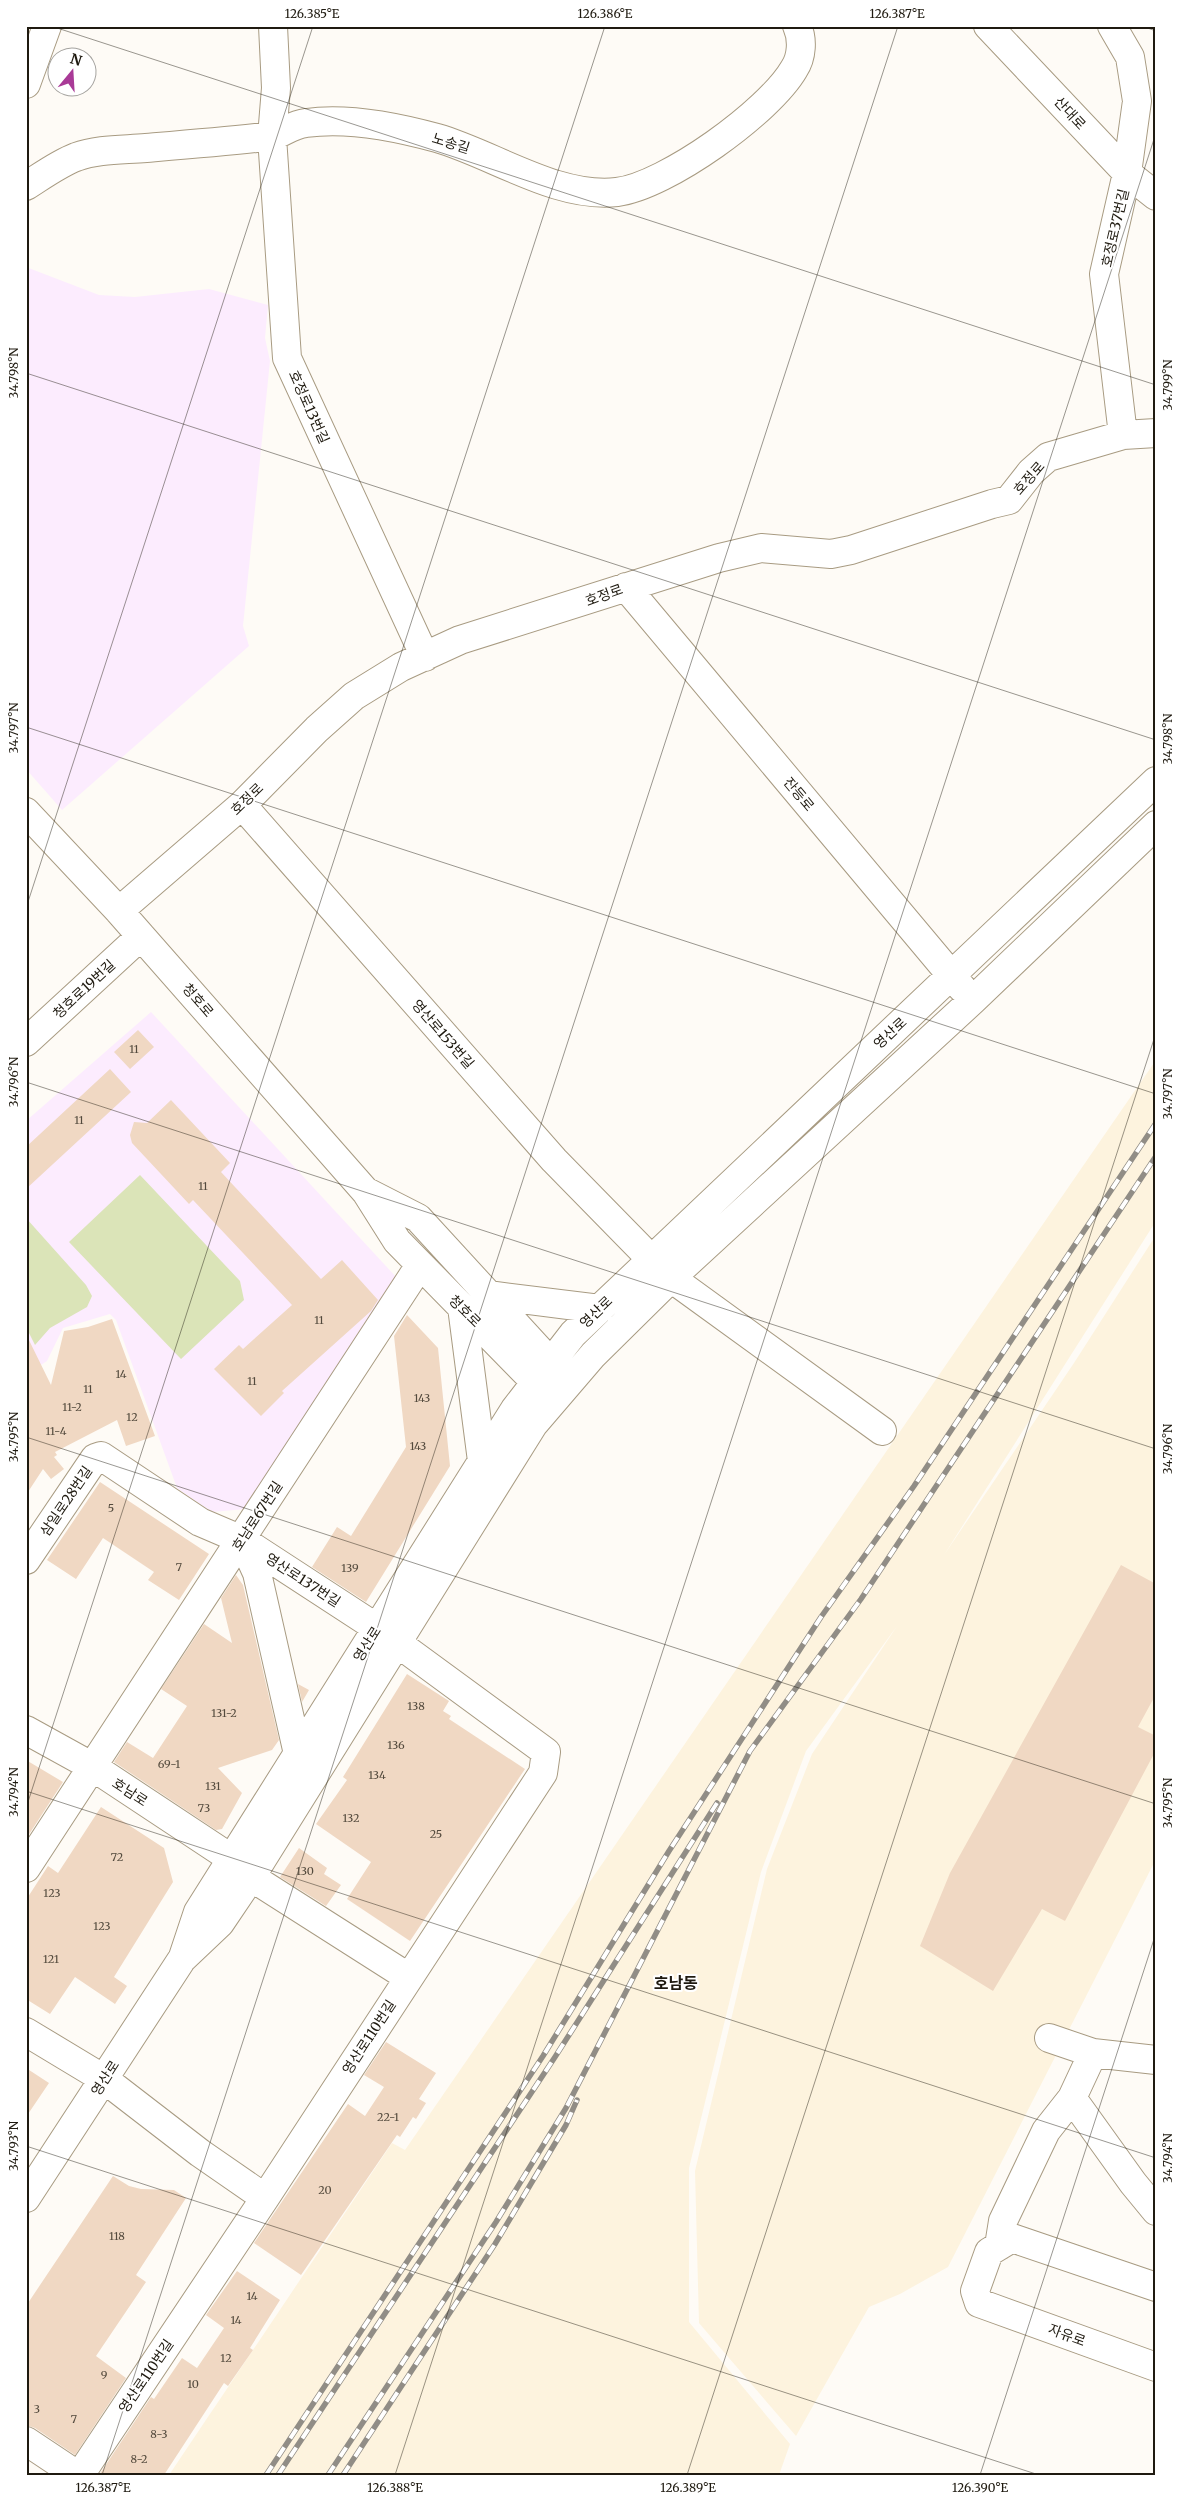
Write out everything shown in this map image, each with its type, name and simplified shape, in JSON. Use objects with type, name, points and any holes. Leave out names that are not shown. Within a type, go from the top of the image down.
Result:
[{"type":"street","points":[[26,84],[47,26]]},
{"type":"street","name":"호정로13번길","points":[[273,26],[276,88],[272,137],[287,358],[425,657]]},
{"type":"street","name":"노송길","points":[[26,186],[61,164],[92,153],[272,137],[304,123],[357,123],[434,137],[469,148],[556,184],[602,193],[618,192],[636,188],[658,179],[707,148],[758,112],[774,96],[795,68],[800,55],[801,42],[797,26]]},
{"type":"street","name":"산대로","points":[[988,26],[1127,174],[1156,196]]},
{"type":"street","name":"호정로37번길","points":[[1112,26],[1130,57],[1137,101],[1127,174],[1104,274],[1122,436]]},
{"type":"street","name":"호정로","points":[[119,911],[242,805],[317,729],[354,696],[401,667],[460,640],[586,602],[626,587],[761,548],[830,554],[851,550],[1009,500],[1031,472],[1048,457],[1122,436],[1156,433]]},
{"type":"street","name":"잔등로","points":[[626,587],[973,1000]]},
{"type":"street","name":"영산로","points":[[26,2198],[182,1958],[198,1912],[298,1754],[387,1635],[533,1425],[573,1334],[1156,781]]},
{"type":"street","name":"영산로153번길","points":[[242,805],[554,1160],[650,1259]]},
{"type":"street","name":"청호로","points":[[26,812],[119,911],[366,1192],[397,1241],[462,1308],[553,1382]]},
{"type":"street","name":"영산로","points":[[182,1958],[220,1923],[251,1877],[482,1461],[515,1409],[593,1355],[671,1278],[973,1000],[1156,825]]},
{"type":"street","name":"청호로19번길","points":[[26,1042],[141,936]]},
{"type":"street","name":"청호로","points":[[366,1192],[418,1218],[488,1295],[553,1382]]},
{"type":"street","name":"호남로67번길","points":[[26,1868],[420,1265]]},
{"type":"street","points":[[671,1278],[882,1431]]},
{"type":"street","points":[[488,1295],[600,1308]]},
{"type":"street","points":[[462,1308],[482,1461]]},
{"type":"street","name":"영산로137번길","points":[[100,1456],[200,1522],[242,1540],[387,1635]]},
{"type":"street","name":"삼일로28번길","points":[[29,1546],[95,1458],[100,1456]]},
{"type":"street","points":[[242,1540],[257,1574],[298,1754]]},
{"type":"street","name":"영산로110번길","points":[[26,2441],[78,2475],[265,2198],[408,1976],[543,1773],[546,1752],[387,1635]]},
{"type":"street","name":"호남로","points":[[26,1730],[92,1767],[232,1859]]},
{"type":"street","points":[[251,1877],[408,1976]]},
{"type":"street","points":[[26,2032],[104,2079],[200,2153],[265,2198]]},
{"type":"street","points":[[1048,2038],[1093,2053],[1156,2060]]},
{"type":"street","points":[[1093,2053],[1072,2098],[1046,2131],[1003,2221],[1006,2242],[1156,2287]]},
{"type":"street","points":[[1072,2098],[1156,2212]]},
{"type":"street","name":"자유로","points":[[1006,2242],[988,2252],[975,2291],[979,2303],[1156,2367]]},
{"type":"shaded area","points":[[26,267],[99,295],[135,297],[209,289],[268,305],[265,338],[270,361],[243,626],[249,646],[62,810],[26,769]]},
{"type":"shaded area","points":[[151,1012],[397,1278],[246,1509],[212,1512],[177,1488],[116,1320],[110,1314],[63,1328],[47,1361],[26,1375],[26,1121]]},
{"type":"shaded area","points":[[1156,1060],[1156,1221],[944,1555],[1074,1363],[1156,1235],[1156,1859],[948,2267],[900,2294],[869,2307],[796,2436],[699,2323],[695,2171],[767,1869],[812,1754],[897,1626],[806,1751],[761,1872],[689,2168],[689,2322],[790,2444],[779,2475],[169,2475],[392,2143],[405,2150]]},
{"type":"green space","points":[[140,1175],[240,1281],[244,1300],[181,1359],[69,1242]]},
{"type":"green space","points":[[26,1218],[86,1285],[92,1296],[87,1307],[50,1328],[35,1345],[26,1327]]},
{"type":"building","points":[[138,1030],[154,1047],[130,1069],[114,1052]]},
{"type":"building","points":[[110,1069],[131,1092],[26,1189],[26,1147]]},
{"type":"building","points":[[171,1100],[230,1163],[221,1172],[321,1279],[342,1260],[378,1300],[371,1311],[282,1391],[284,1393],[261,1416],[214,1369],[239,1345],[243,1349],[292,1305],[193,1200],[189,1204],[132,1143],[130,1135],[134,1122],[147,1123]]},
{"type":"building","points":[[407,1315],[438,1348],[450,1466],[366,1602],[312,1567],[337,1527],[351,1536],[406,1447],[394,1336]]},
{"type":"building","points":[[112,1319],[155,1436],[126,1446],[117,1420],[55,1452],[57,1455],[54,1457],[64,1469],[51,1479],[43,1469],[26,1495],[26,1334],[51,1385],[64,1331],[88,1327]]},
{"type":"building","points":[[100,1482],[209,1554],[179,1600],[148,1580],[154,1572],[103,1538],[76,1579],[47,1560]]},
{"type":"building","points":[[1121,1565],[1156,1584],[1156,1694],[1138,1727],[1156,1736],[1156,1750],[1065,1921],[1042,1909],[993,1991],[920,1946],[950,1873]]},
{"type":"building","points":[[236,1575],[243,1585],[279,1740],[272,1750],[218,1768],[242,1793],[222,1829],[216,1830],[114,1762],[127,1742],[153,1758],[187,1706],[161,1689],[204,1624],[232,1643],[221,1598]]},
{"type":"building","points":[[407,1674],[449,1701],[443,1711],[451,1716],[449,1719],[525,1769],[410,1941],[347,1899],[371,1862],[316,1824],[347,1780],[343,1777]]},
{"type":"building","points":[[298,1684],[309,1690],[302,1702]]},
{"type":"building","points":[[26,1760],[63,1782],[26,1839]]},
{"type":"building","points":[[101,1807],[164,1848],[173,1882],[114,1977],[127,1986],[115,2004],[75,1977],[50,2014],[26,1999],[26,1900],[48,1866],[58,1873]]},
{"type":"building","points":[[299,1848],[327,1868],[324,1874],[341,1885],[326,1906],[280,1877]]},
{"type":"building","points":[[386,2042],[436,2073],[419,2099],[426,2103],[416,2119],[413,2117],[400,2137],[397,2135],[301,2275],[254,2243],[348,2104],[365,2116],[384,2087],[364,2075]]},
{"type":"building","points":[[26,2068],[49,2083],[26,2117]]},
{"type":"building","points":[[113,2176],[129,2186],[141,2189],[174,2190],[186,2198],[136,2275],[146,2282],[96,2356],[126,2378],[75,2455],[35,2428],[26,2425],[26,2306]]},
{"type":"building","points":[[237,2271],[280,2300],[250,2348],[253,2350],[228,2386],[224,2383],[164,2475],[99,2475],[151,2397],[154,2399],[182,2358],[197,2368],[224,2328],[206,2315]]},
{"type":"railway","points":[[266,2475],[543,2056],[669,1851],[821,1617],[914,1486],[1156,1123]]},
{"type":"railway","points":[[328,2475],[496,2222],[566,2108],[750,1751],[861,1599],[1156,1156]]},
{"type":"railway","points":[[278,2475],[555,2057],[717,1803]]},
{"type":"railway","points":[[343,2475],[495,2244],[566,2125],[577,2100]]},
{"type":"district","name":"호남동","points":[[676,1983]]}]
